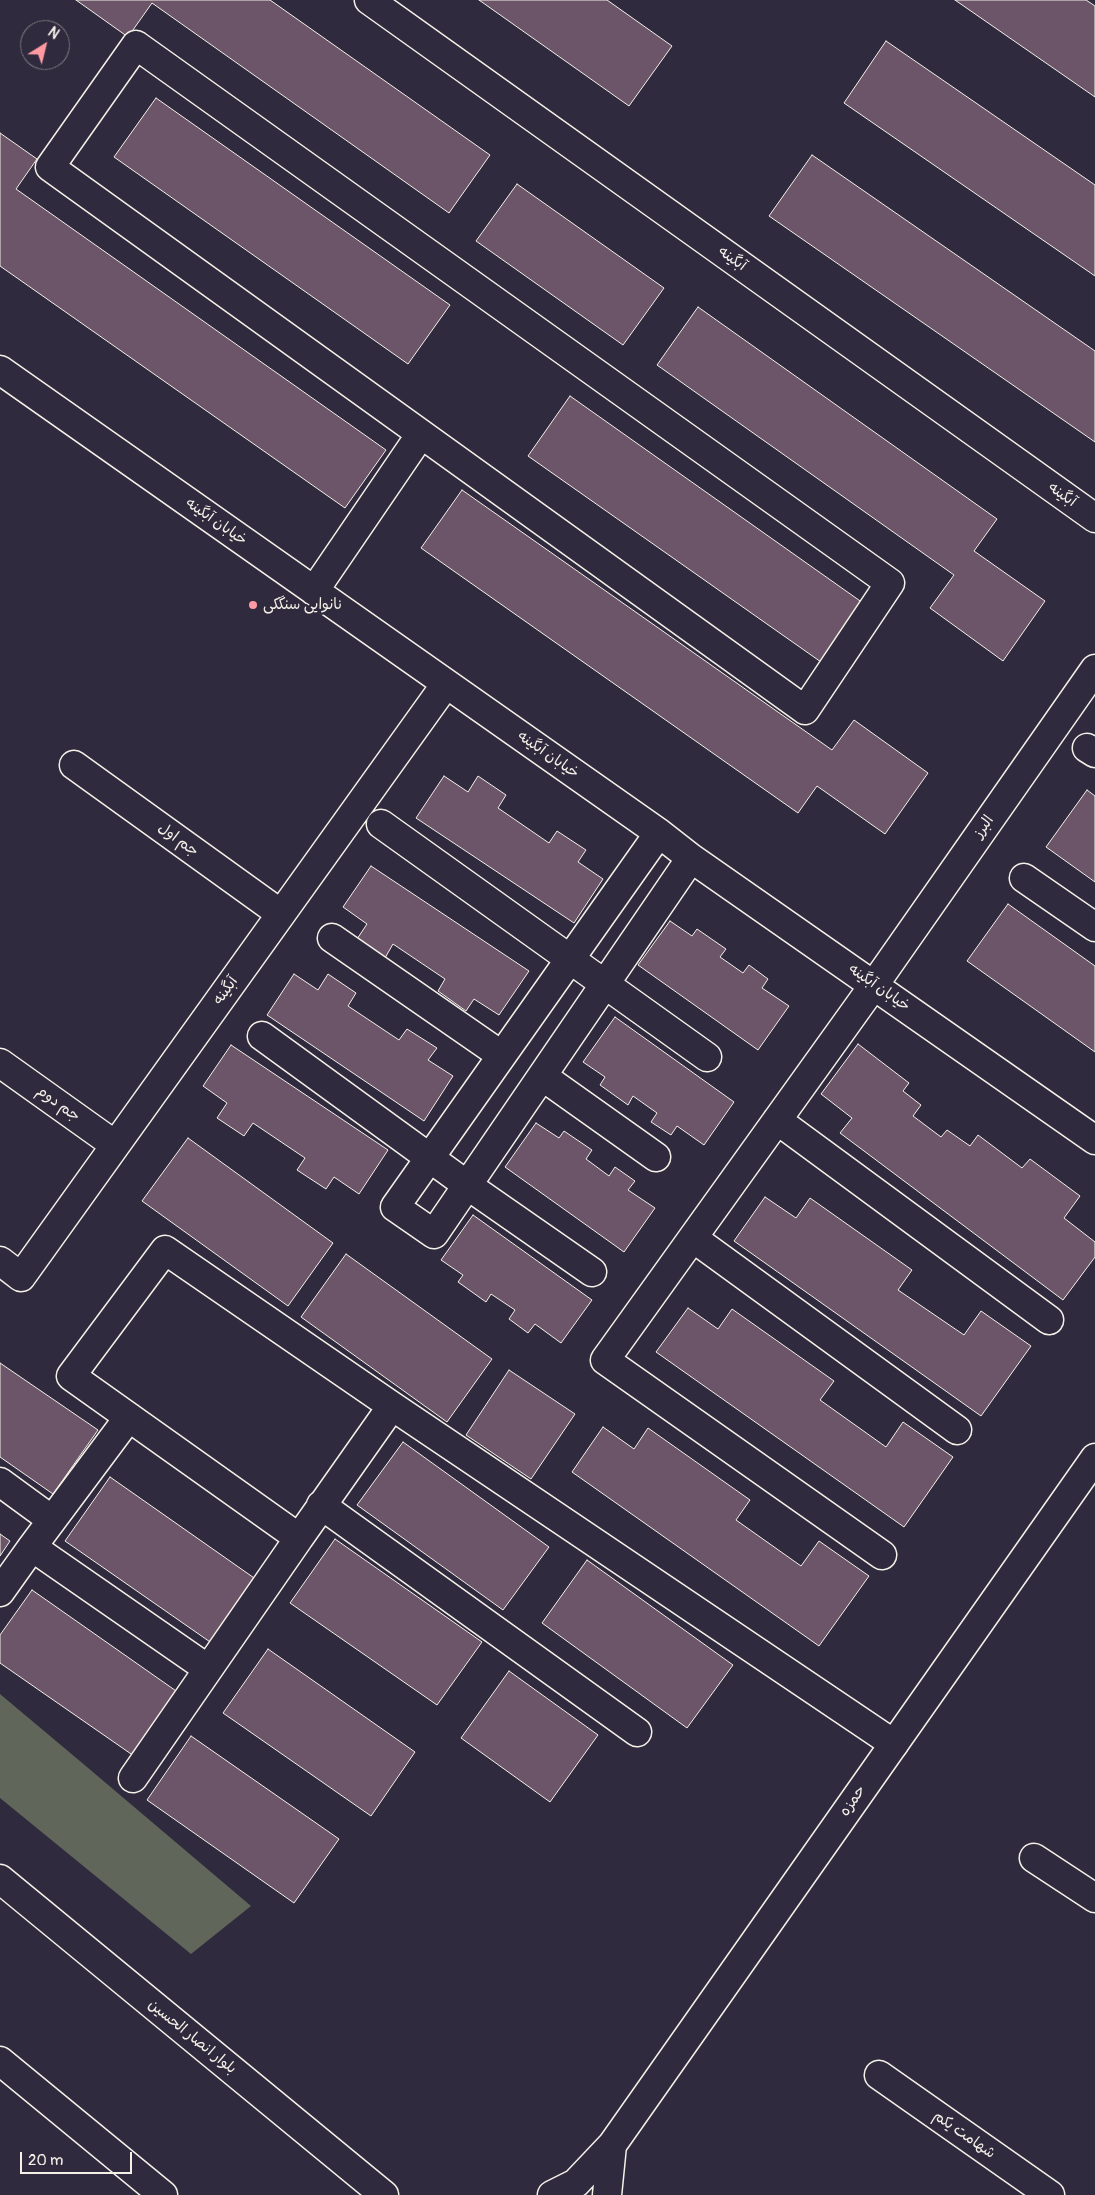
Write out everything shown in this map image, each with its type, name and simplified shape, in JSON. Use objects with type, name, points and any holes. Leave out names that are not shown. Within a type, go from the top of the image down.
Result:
[{"type":"street","name":"آبگینه","points":[[369,0],[1095,518]]},
{"type":"street","points":[[136,45],[890,583],[805,710],[421,434],[50,167],[136,45]]},
{"type":"street","name":"خیابان آبگینه","points":[[0,370],[659,833],[691,858],[1095,1140]]},
{"type":"street","points":[[314,590],[421,434]]},
{"type":"street","name":"البرز","points":[[882,1555],[605,1360],[874,985],[1095,669]]},
{"type":"street","name":"آبگینه","points":[[0,1261],[21,1276],[446,684]]},
{"type":"street","name":"جم اول","points":[[74,766],[281,914]]},
{"type":"street","points":[[381,824],[706,1057]]},
{"type":"street","points":[[659,833],[395,1207],[434,1234],[691,858]]},
{"type":"street","points":[[1024,878],[1095,927]]},
{"type":"street","points":[[332,938],[501,1055]]},
{"type":"street","points":[[262,1036],[467,1185],[592,1272]]},
{"type":"street","name":"جم دوم","points":[[0,1063],[115,1146]]},
{"type":"street","points":[[542,1076],[656,1158]]},
{"type":"street","points":[[777,1120],[1049,1320]]},
{"type":"street","points":[[693,1238],[957,1430]]},
{"type":"street","points":[[298,1538],[71,1376],[164,1250],[894,1744]]},
{"type":"street","points":[[133,1778],[298,1538],[392,1406]]},
{"type":"street","points":[[0,1592],[129,1417]]},
{"type":"street","name":"حمزه","points":[[552,2195],[576,2183],[612,2145],[1095,1458]]},
{"type":"street","points":[[0,1482],[52,1520]]},
{"type":"street","points":[[321,1505],[637,1732]]},
{"type":"street","points":[[32,1547],[208,1669]]},
{"type":"street","points":[[1034,1858],[1095,1898]]},
{"type":"street","name":"بلوار انصار الحسین","points":[[0,1879],[384,2195]]},
{"type":"street","points":[[0,2060],[163,2195]]},
{"type":"street","name":"شهامت یکم","points":[[879,2075],[1050,2195]]},
{"type":"street","points":[[607,2195],[612,2145]]},
{"type":"green space","points":[[0,1694],[251,1906],[191,1954],[0,1798]]},
{"type":"building","points":[[76,0],[270,0],[490,155],[449,213],[152,3],[128,37]]},
{"type":"building","points":[[479,0],[607,0],[672,46],[629,106]]},
{"type":"building","points":[[955,0],[1086,0],[1095,6],[1095,97]]},
{"type":"building","points":[[886,41],[1095,185],[1095,276],[844,103]]},
{"type":"building","points":[[156,98],[450,305],[408,364],[114,157]]},
{"type":"building","points":[[0,133],[37,159],[16,189],[386,450],[345,508],[0,266]]},
{"type":"building","points":[[812,155],[1095,351],[1095,442],[769,216]]},
{"type":"building","points":[[517,184],[664,288],[623,345],[476,241]]},
{"type":"building","points":[[698,307],[997,519],[974,551],[1045,601],[1003,661],[930,608],[954,575],[657,365]]},
{"type":"building","points":[[570,396],[863,603],[821,662],[528,456]]},
{"type":"building","points":[[462,490],[832,750],[854,720],[928,773],[885,834],[817,786],[798,813],[421,548]]},
{"type":"building","points":[[444,776],[468,792],[478,776],[506,795],[498,808],[549,843],[557,831],[586,850],[578,862],[603,879],[574,923],[416,818]]},
{"type":"building","points":[[1087,790],[1095,796],[1095,882],[1046,847]]},
{"type":"building","points":[[371,866],[529,971],[499,1015],[474,999],[466,1011],[438,991],[445,979],[393,944],[385,958],[357,939],[367,924],[343,907]]},
{"type":"building","points":[[1008,904],[1095,966],[1095,1052],[967,961]]},
{"type":"building","points":[[670,921],[692,936],[697,929],[726,949],[720,957],[743,973],[749,965],[768,979],[762,988],[789,1006],[758,1050],[638,965]]},
{"type":"building","points":[[294,974],[318,990],[328,974],[356,993],[348,1006],[399,1040],[407,1029],[437,1048],[428,1060],[453,1076],[424,1121],[267,1015]]},
{"type":"building","points":[[615,1017],[734,1102],[704,1145],[677,1126],[671,1135],[651,1122],[657,1113],[633,1096],[628,1105],[600,1085],[605,1077],[583,1062]]},
{"type":"building","points":[[858,1044],[909,1083],[903,1091],[921,1105],[913,1116],[941,1137],[947,1130],[970,1146],[978,1135],[1022,1168],[1030,1159],[1080,1196],[1064,1218],[1095,1242],[1095,1257],[1063,1300],[840,1133],[852,1118],[821,1094]]},
{"type":"building","points":[[231,1045],[388,1150],[359,1194],[334,1177],[326,1189],[297,1170],[305,1158],[253,1123],[244,1136],[217,1118],[227,1103],[203,1086]]},
{"type":"building","points":[[536,1123],[559,1138],[564,1131],[592,1150],[586,1159],[609,1176],[615,1167],[635,1181],[628,1190],[655,1208],[624,1252],[505,1167]]},
{"type":"building","points":[[188,1138],[333,1243],[288,1306],[142,1201]]},
{"type":"building","points":[[765,1197],[796,1218],[810,1198],[912,1270],[898,1290],[964,1335],[981,1311],[1031,1346],[981,1416],[734,1241]]},
{"type":"building","points":[[473,1215],[592,1300],[561,1343],[535,1324],[528,1333],[509,1319],[515,1310],[491,1294],[486,1302],[458,1282],[463,1275],[441,1260]]},
{"type":"building","points":[[346,1254],[492,1359],[447,1422],[301,1317]]},
{"type":"building","points":[[688,1308],[718,1329],[732,1309],[834,1381],[820,1400],[886,1447],[903,1422],[953,1457],[904,1527],[656,1352]]},
{"type":"building","points":[[0,1363],[98,1430],[53,1494],[0,1457]]},
{"type":"building","points":[[509,1370],[575,1414],[531,1479],[466,1435]]},
{"type":"building","points":[[603,1427],[634,1449],[648,1428],[750,1500],[736,1520],[801,1566],[819,1541],[869,1576],[819,1646],[572,1472]]},
{"type":"building","points":[[403,1442],[549,1547],[503,1610],[357,1505]]},
{"type":"building","points":[[110,1477],[257,1580],[213,1644],[65,1541]]},
{"type":"building","points":[[0,1534],[10,1541],[0,1556]]},
{"type":"building","points":[[335,1539],[482,1642],[437,1705],[290,1603]]},
{"type":"building","points":[[587,1560],[733,1665],[687,1728],[542,1623]]},
{"type":"building","points":[[32,1590],[179,1693],[134,1756],[0,1663],[0,1635]]},
{"type":"building","points":[[268,1649],[415,1752],[371,1816],[223,1713]]},
{"type":"building","points":[[509,1671],[598,1735],[550,1802],[461,1738]]},
{"type":"building","points":[[191,1736],[339,1839],[294,1903],[147,1800]]},
{"type":"place","name":"نانوایی سنگکی","points":[[253,605]]}]
